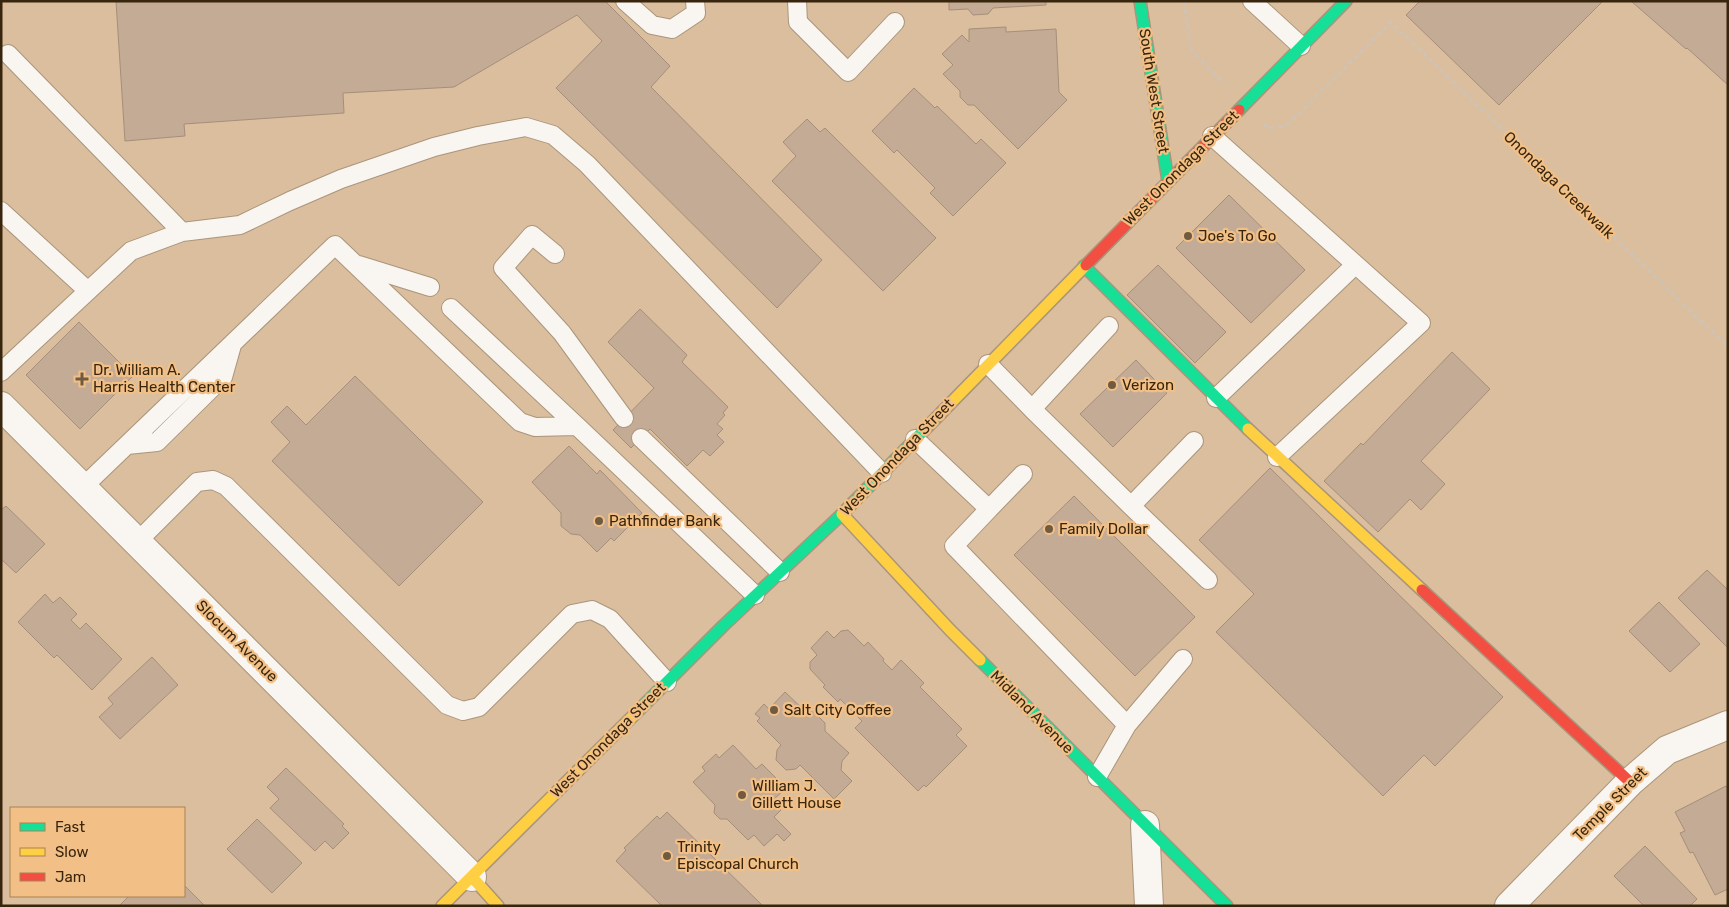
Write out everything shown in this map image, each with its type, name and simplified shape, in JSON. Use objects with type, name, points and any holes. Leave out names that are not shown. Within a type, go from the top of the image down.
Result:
[{"type":"main road","name":"South West Street","points":[[1140,1],[1168,180]]},
{"type":"main road","name":"West Onondaga Street","points":[[442,906],[667,682],[842,514],[1168,180],[1346,1]]},
{"type":"main road","points":[[1084,266],[1278,457],[1630,782]]},
{"type":"main road","name":"Midland Avenue","points":[[842,514],[950,630],[1227,906]]},
{"type":"main road","points":[[472,877],[498,906]]},
{"type":"street","name":"Slocum Avenue","points":[[5,418],[83,487],[472,877]]},
{"type":"street","name":"Temple Street","points":[[1509,906],[1630,782],[1667,750],[1728,725]]},
{"type":"street","points":[[1146,825],[1149,906]]},
{"type":"lane","points":[[625,1],[652,25],[672,29],[696,13],[695,1]]},
{"type":"lane","points":[[797,1],[798,22],[848,72],[895,22]]},
{"type":"lane","points":[[1252,1],[1301,46]]},
{"type":"lane","points":[[8,54],[182,232]]},
{"type":"lane","points":[[1,372],[131,251],[182,232],[240,225],[341,179],[434,147],[526,127],[553,135],[587,164],[882,473]]},
{"type":"lane","points":[[1212,136],[1420,323],[1278,457]]},
{"type":"lane","points":[[1,211],[88,291]]},
{"type":"lane","points":[[555,254],[532,236],[503,268],[562,333],[624,418]]},
{"type":"lane","points":[[83,487],[335,244],[520,422],[535,427],[577,426]]},
{"type":"lane","points":[[355,264],[430,287]]},
{"type":"lane","points":[[1216,398],[1356,265]]},
{"type":"lane","points":[[451,308],[756,595]]},
{"type":"lane","points":[[1032,409],[1109,326]]},
{"type":"lane","points":[[988,364],[1208,580]]},
{"type":"lane","points":[[641,438],[780,572]]},
{"type":"lane","points":[[915,439],[990,509]]},
{"type":"lane","points":[[1132,506],[1194,441]]},
{"type":"lane","points":[[1023,474],[954,546],[1127,725]]},
{"type":"lane","points":[[137,542],[197,482],[213,480],[226,486],[448,705],[463,711],[478,707],[572,614],[592,610],[610,619],[667,682]]},
{"type":"lane","points":[[1097,777],[1127,725],[1183,659]]},
{"type":"path","name":"Onondaga Creekwalk","points":[[1391,22],[1728,347]]},
{"type":"building","points":[[116,1],[605,1],[670,66],[651,87],[822,260],[777,308],[556,88],[602,41],[577,15],[454,87],[343,93],[344,113],[184,124],[185,136],[125,141]]},
{"type":"building","points":[[949,1],[1046,1],[1046,5],[993,8],[988,14],[973,15],[968,9],[949,10]]},
{"type":"building","points":[[1420,1],[1603,1],[1499,105],[1406,15]]},
{"type":"building","points":[[1631,1],[1728,1],[1728,85],[1687,48]]},
{"type":"building","points":[[1006,27],[1006,32],[1056,29],[1059,92],[1067,100],[1018,149],[974,105],[968,105],[960,97],[960,91],[943,74],[953,65],[942,54],[962,35],[969,42],[969,29]]},
{"type":"building","points":[[914,88],[935,108],[937,106],[976,144],[981,139],[1006,163],[953,216],[930,193],[935,188],[897,150],[894,153],[872,131]]},
{"type":"building","points":[[807,119],[820,132],[825,128],[936,238],[883,291],[772,181],[796,156],[783,142]]},
{"type":"building","points":[[1229,195],[1305,270],[1251,323],[1176,248]]},
{"type":"building","points":[[1158,265],[1226,332],[1195,363],[1127,295]]},
{"type":"building","points":[[640,309],[687,355],[682,362],[728,407],[723,413],[725,415],[717,424],[723,429],[717,435],[724,442],[710,456],[703,450],[687,466],[650,429],[631,448],[613,430],[654,388],[608,342]]},
{"type":"building","points":[[79,322],[133,376],[80,429],[26,375]]},
{"type":"building","points":[[1452,352],[1490,389],[1421,461],[1445,484],[1421,510],[1410,499],[1378,532],[1324,481],[1361,443],[1363,445]]},
{"type":"building","points":[[1136,360],[1167,393],[1113,447],[1080,414]]},
{"type":"building","points":[[355,376],[483,502],[399,586],[272,461],[290,442],[271,422],[287,406],[306,425]]},
{"type":"building","points":[[569,446],[597,474],[600,470],[642,513],[614,541],[611,538],[597,552],[580,535],[571,534],[561,526],[561,513],[532,482]]},
{"type":"building","points":[[1270,468],[1503,697],[1435,766],[1424,755],[1383,796],[1216,632],[1254,594],[1199,540]]},
{"type":"building","points":[[1074,496],[1195,617],[1135,676],[1014,555]]},
{"type":"building","points":[[6,506],[45,544],[16,573],[1,559],[1,510]]},
{"type":"building","points":[[1707,570],[1728,590],[1728,648],[1678,598]]},
{"type":"building","points":[[45,594],[53,603],[60,597],[77,614],[71,620],[80,629],[86,623],[122,659],[92,690],[57,655],[54,658],[18,622]]},
{"type":"building","points":[[1659,602],[1700,644],[1670,672],[1629,631]]},
{"type":"building","points":[[848,630],[864,646],[868,642],[892,670],[901,660],[924,683],[920,687],[962,729],[956,735],[967,746],[926,787],[924,785],[918,791],[855,728],[862,721],[840,699],[838,702],[823,687],[825,685],[810,669],[810,662],[817,655],[811,648],[827,631],[834,638],[841,631]]},
{"type":"building","points":[[152,657],[178,685],[120,739],[99,717],[113,704],[108,698]]},
{"type":"building","points":[[785,692],[806,712],[814,712],[825,723],[825,731],[849,753],[842,761],[841,770],[852,781],[834,799],[800,765],[796,769],[786,770],[776,760],[777,750],[781,745],[757,721],[760,718],[755,714],[764,704],[769,709]]},
{"type":"building","name":"William J. Gillett House","points":[[733,745],[756,769],[762,764],[786,788],[772,801],[781,810],[774,817],[791,834],[784,841],[777,834],[764,846],[754,835],[748,840],[727,819],[720,819],[714,813],[715,805],[693,782],[705,771],[702,767],[716,754],[719,758]]},
{"type":"building","points":[[286,768],[344,824],[342,826],[349,833],[333,849],[325,841],[315,851],[270,808],[279,799],[267,787]]},
{"type":"building","points":[[1726,786],[1728,789],[1728,889],[1715,895],[1693,852],[1690,853],[1680,833],[1685,831],[1675,812]]},
{"type":"building","name":"Trinity Episcopal Church","points":[[667,812],[763,906],[662,906],[616,861],[626,850],[624,848],[657,816],[660,819]]},
{"type":"building","points":[[257,819],[302,863],[272,893],[227,849]]},
{"type":"building","points":[[1645,846],[1697,899],[1690,906],[1644,906],[1614,876]]},
{"type":"building","points":[[185,886],[205,906],[119,906],[128,897],[185,897]]},
{"type":"traffic: fast","points":[[1140,1],[1168,181]]},
{"type":"traffic: fast","points":[[1239,110],[1346,1]]},
{"type":"traffic: fast","points":[[1084,266],[1248,429]]},
{"type":"traffic: fast","points":[[636,713],[724,625],[842,514],[942,412]]},
{"type":"traffic: fast","points":[[980,660],[1227,906]]},
{"type":"traffic: slow","points":[[942,412],[1086,265]]},
{"type":"traffic: slow","points":[[1248,429],[1422,590]]},
{"type":"traffic: slow","points":[[842,514],[980,660]]},
{"type":"traffic: slow","points":[[442,906],[636,713]]},
{"type":"traffic: slow","points":[[472,877],[498,906]]},
{"type":"traffic: jam","points":[[1086,265],[1239,110]]},
{"type":"traffic: jam","points":[[1422,590],[1630,782]]},
{"type":"place","name":"Joe's To Go","points":[[1188,236]]},
{"type":"place","name":"Dr. William A. Harris Health Center","points":[[82,379]]},
{"type":"place","name":"Verizon","points":[[1112,385]]},
{"type":"place","name":"Pathfinder Bank","points":[[599,521]]},
{"type":"place","name":"Family Dollar","points":[[1049,529]]},
{"type":"place","name":"Salt City Coffee","points":[[774,710]]},
{"type":"place","name":"William J. Gillett House","points":[[742,795]]},
{"type":"place","name":"Trinity Episcopal Church","points":[[667,856]]}]
